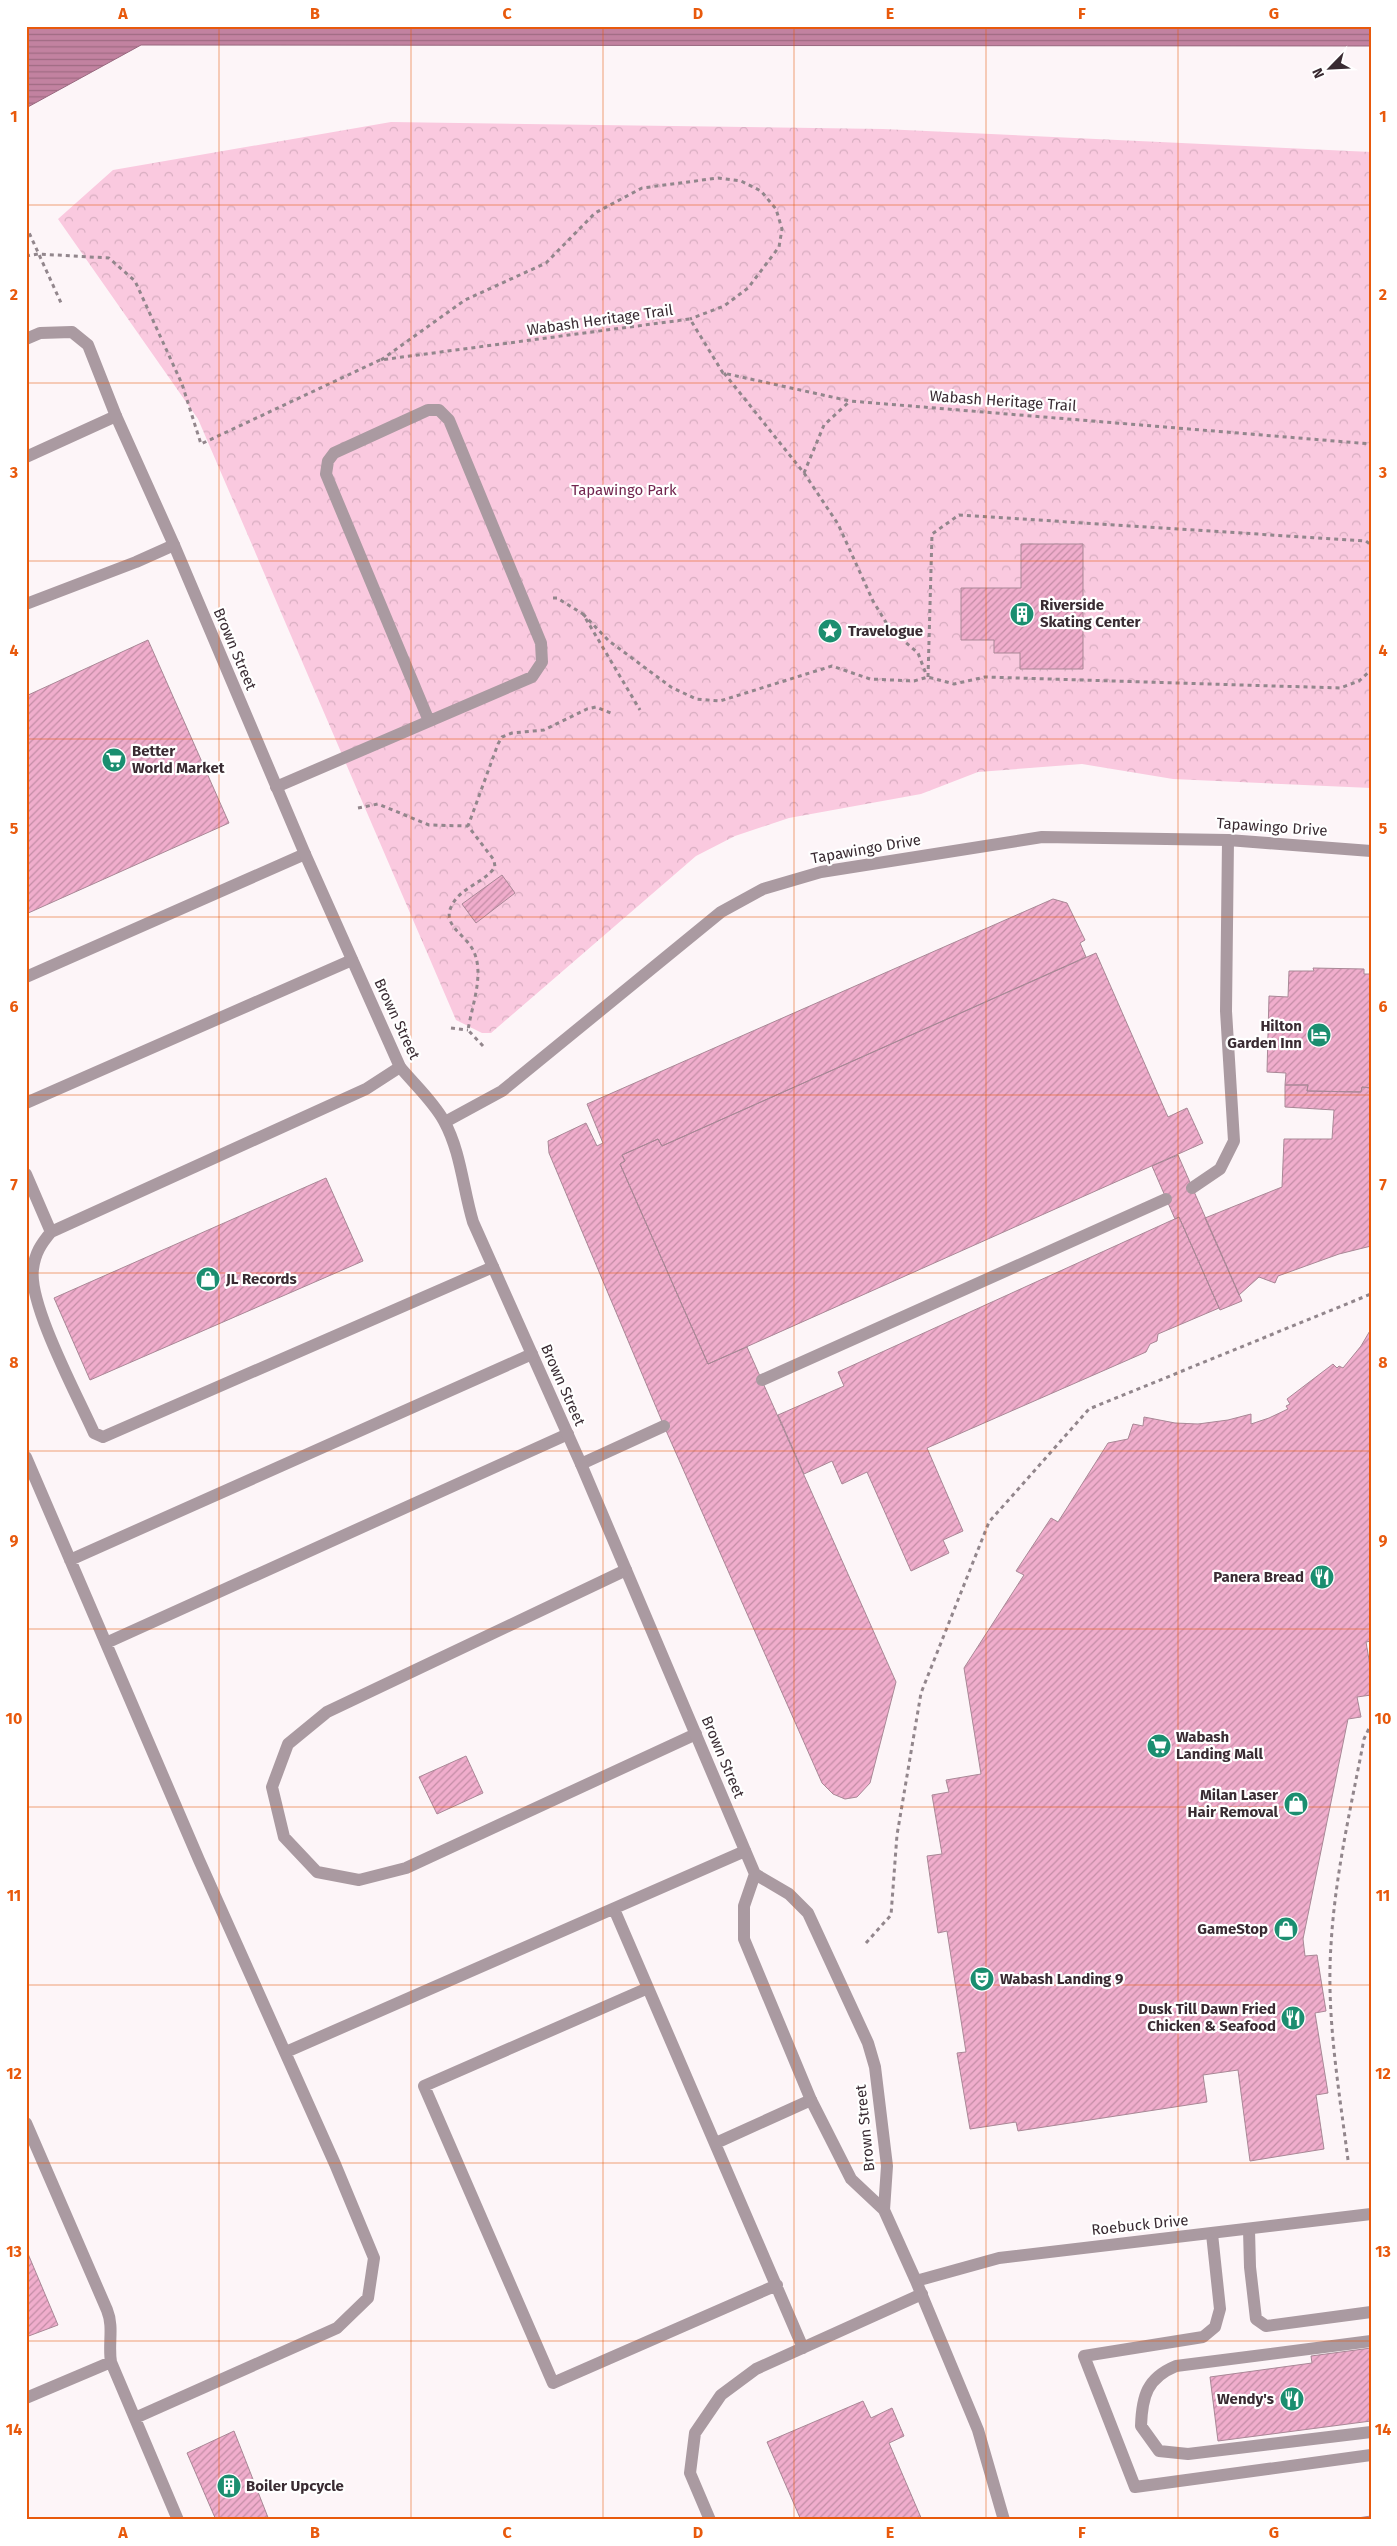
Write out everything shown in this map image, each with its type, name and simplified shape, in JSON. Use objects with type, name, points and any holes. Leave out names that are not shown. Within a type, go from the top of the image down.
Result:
[{"type":"street","points":[[26,339],[40,333],[72,332]]},
{"type":"street","name":"Brown Street","points":[[72,332],[88,344],[116,416],[174,545],[276,787],[400,1067],[420,1088],[444,1122],[459,1160],[464,1189],[473,1222],[581,1464],[755,1874],[789,1894],[808,1913],[868,2043],[875,2067],[887,2166],[884,2210]]},
{"type":"street","points":[[276,787],[532,677],[542,662],[541,643],[449,420],[438,410],[428,410],[334,453],[328,461],[326,474],[429,721]]},
{"type":"street","points":[[26,457],[116,416]]},
{"type":"street","points":[[26,604],[136,562],[174,545]]},
{"type":"street","name":"Tapawingo Drive","points":[[444,1122],[502,1091],[722,912],[763,889],[821,872],[1042,837],[1228,840],[1371,851]]},
{"type":"street","points":[[1192,1188],[1220,1169],[1234,1141],[1226,1011],[1228,840]]},
{"type":"street","points":[[26,977],[305,854]]},
{"type":"street","points":[[26,1103],[352,960]]},
{"type":"street","points":[[400,1067],[366,1088],[51,1232],[38,1248],[33,1270],[37,1304],[94,1433],[103,1437],[493,1267]]},
{"type":"street","points":[[26,1174],[51,1232]]},
{"type":"street","points":[[762,1380],[1166,1199]]},
{"type":"street","points":[[70,1560],[532,1354]]},
{"type":"street","points":[[581,1464],[664,1426]]},
{"type":"street","points":[[106,1643],[568,1434]]},
{"type":"street","points":[[26,1457],[236,1945],[286,2052],[374,2258],[368,2298],[337,2328],[135,2418]]},
{"type":"street","points":[[626,1570],[327,1712],[288,1744],[272,1787],[284,1837],[317,1872],[359,1880],[406,1868],[696,1734]]},
{"type":"street","points":[[286,2052],[745,1851]]},
{"type":"street","name":"Brown Street","points":[[755,1874],[744,1906],[744,1939],[811,2100],[851,2179],[884,2210],[916,2280],[978,2430],[1004,2520]]},
{"type":"street","points":[[614,1908],[803,2348]]},
{"type":"street","points":[[648,1988],[424,2086],[553,2383],[777,2285]]},
{"type":"street","points":[[716,2143],[811,2100]]},
{"type":"street","points":[[26,2122],[111,2320],[108,2344],[111,2362],[178,2520]]},
{"type":"street","name":"Roebuck Drive","points":[[916,2280],[999,2258],[1249,2230],[1371,2214]]},
{"type":"street","points":[[1249,2230],[1250,2267],[1256,2319],[1266,2326],[1371,2312]]},
{"type":"street","points":[[1212,2234],[1220,2309],[1215,2327],[1203,2336],[1084,2356],[1135,2487],[1371,2454]]},
{"type":"street","points":[[710,2520],[690,2473],[695,2433],[721,2395],[756,2369],[922,2294]]},
{"type":"street","points":[[1371,2341],[1176,2366],[1154,2379],[1144,2400],[1141,2426],[1159,2450],[1188,2454],[1371,2432]]},
{"type":"street","points":[[26,2398],[111,2362]]},
{"type":"path","points":[[380,360],[465,300],[546,263],[595,212],[642,188],[718,178],[741,181],[761,191],[776,209],[782,229],[779,247],[748,288],[724,306],[690,319]]},
{"type":"path","points":[[26,226],[72,332]]},
{"type":"path","name":"Wabash Heritage Trail","points":[[26,256],[38,254],[109,258],[135,281],[182,384],[201,444],[380,360],[690,319],[723,373],[850,401],[1371,444]]},
{"type":"path","points":[[723,373],[804,473],[838,524],[873,601],[890,629],[918,654],[928,677]]},
{"type":"path","points":[[804,473],[824,425],[850,401]]},
{"type":"path","points":[[928,677],[932,534],[959,515],[1366,542],[1371,545]]},
{"type":"path","points":[[522,598],[558,598],[583,614],[610,641],[671,687],[696,699],[720,701],[832,666],[870,679],[914,681],[928,677],[954,684],[985,677],[1340,688],[1359,680],[1371,670]]},
{"type":"path","points":[[583,614],[640,710]]},
{"type":"path","points":[[468,826],[502,737],[512,733],[544,730],[587,709],[596,707],[613,714]]},
{"type":"path","points":[[358,808],[378,804],[429,824],[468,826],[494,860],[495,867],[490,874],[459,895],[448,915],[452,926],[472,948],[477,961],[478,975],[468,1030]]},
{"type":"path","points":[[451,1028],[468,1030],[483,1046]]},
{"type":"path","points":[[866,1943],[891,1915],[897,1836],[922,1693],[990,1522],[1089,1408],[1371,1294]]},
{"type":"path","points":[[1348,2160],[1332,2037],[1331,1946],[1341,1859],[1364,1739],[1371,1724]]},
{"type":"green space","name":"Tapawingo Park","points":[[391,122],[883,129],[1371,152],[1371,788],[1173,779],[1082,764],[978,772],[921,794],[789,818],[735,836],[696,856],[491,1033],[482,1033],[456,1020],[198,419],[58,219],[113,170]]},
{"type":"shaded area","points":[[26,26],[1371,26],[1371,46],[141,45],[26,108]]},
{"type":"building","name":"Riverside Skating Center","points":[[1021,544],[1083,544],[1083,669],[1020,669],[1020,653],[994,653],[994,640],[961,640],[961,588],[1021,588]]},
{"type":"building","name":"Better World Market","points":[[148,640],[229,823],[26,914],[26,696]]},
{"type":"building","points":[[502,875],[515,893],[476,923],[462,904]]},
{"type":"building","points":[[1053,899],[1067,903],[1085,940],[1080,943],[1086,957],[662,1146],[658,1139],[622,1155],[625,1161],[620,1164],[708,1364],[747,1347],[896,1682],[870,1783],[857,1797],[845,1799],[833,1794],[822,1783],[664,1426],[549,1153],[548,1141],[586,1123],[597,1146],[603,1143],[587,1104]]},
{"type":"building","points":[[1096,953],[1168,1117],[1187,1108],[1203,1143],[708,1364],[620,1164],[625,1161],[622,1155],[658,1139],[662,1146]]},
{"type":"building","name":"Hilton Garden Inn","points":[[1313,968],[1364,969],[1364,974],[1371,974],[1371,1088],[1362,1087],[1361,1092],[1307,1091],[1308,1085],[1285,1085],[1286,1073],[1267,1072],[1269,996],[1288,997],[1289,971],[1314,971]]},
{"type":"building","points":[[1285,1085],[1308,1085],[1307,1091],[1361,1092],[1362,1087],[1371,1088],[1371,1246],[1339,1254],[1278,1276],[1275,1283],[1259,1277],[1239,1295],[1205,1218],[1282,1187],[1284,1139],[1332,1139],[1334,1110],[1285,1107]]},
{"type":"building","points":[[1178,1155],[1242,1301],[1220,1310],[1179,1217],[1175,1219],[1152,1166]]},
{"type":"building","name":"JL Records","points":[[326,1178],[363,1261],[90,1380],[54,1298]]},
{"type":"building","points":[[1179,1217],[1219,1308],[1158,1334],[1157,1341],[1150,1344],[1146,1352],[927,1448],[963,1531],[943,1540],[949,1553],[911,1571],[867,1472],[842,1484],[832,1461],[804,1474],[778,1415],[844,1386],[838,1372]]},
{"type":"building","name":"Wabash Landing Mall","points":[[1371,1329],[1371,1641],[1366,1642],[1371,1671],[1371,1695],[1357,1697],[1361,1717],[1348,1719],[1303,1939],[1305,1956],[1317,1955],[1326,2011],[1315,2013],[1328,2093],[1316,2095],[1324,2149],[1250,2161],[1238,2070],[1203,2075],[1207,2102],[1018,2131],[1016,2122],[970,2129],[957,2053],[966,2052],[947,1931],[938,1933],[927,1856],[942,1854],[932,1795],[949,1792],[946,1780],[981,1774],[964,1668],[1024,1575],[1016,1571],[1051,1518],[1058,1522],[1108,1443],[1128,1439],[1133,1424],[1143,1426],[1144,1417],[1175,1423],[1198,1424],[1228,1420],[1251,1414],[1251,1424],[1269,1418],[1288,1409],[1286,1406],[1290,1404],[1287,1399],[1333,1364],[1337,1368],[1339,1366],[1343,1368],[1361,1346]]},
{"type":"building","points":[[466,1756],[483,1793],[437,1814],[419,1777]]},
{"type":"building","points":[[26,2249],[58,2325],[26,2337]]},
{"type":"building","name":"Wendy's","points":[[1371,2348],[1371,2421],[1218,2441],[1210,2377],[1312,2363],[1311,2356]]},
{"type":"building","points":[[863,2401],[871,2418],[892,2408],[904,2436],[889,2443],[922,2520],[801,2520],[767,2442]]},
{"type":"building","name":"Boiler Upcycle","points":[[234,2431],[269,2520],[216,2520],[187,2453]]},
{"type":"building","points":[[1371,2516],[1371,2520],[1344,2520]]},
{"type":"place","name":"Riverside Skating Center","points":[[1022,614]]},
{"type":"place","name":"Travelogue","points":[[830,631]]},
{"type":"place","name":"Better World Market","points":[[114,760]]},
{"type":"place","name":"Hilton Garden Inn","points":[[1319,1035]]},
{"type":"place","name":"JL Records","points":[[208,1279]]},
{"type":"place","name":"Panera Bread","points":[[1322,1577]]},
{"type":"place","name":"Wabash Landing Mall","points":[[1159,1746]]},
{"type":"place","name":"Milan Laser Hair Removal","points":[[1296,1804]]},
{"type":"place","name":"GameStop","points":[[1286,1929]]},
{"type":"place","name":"Wabash Landing 9","points":[[982,1979]]},
{"type":"place","name":"Dusk Till Dawn Fried Chicken & Seafood","points":[[1293,2018]]},
{"type":"place","name":"Wendy's","points":[[1292,2399]]},
{"type":"place","name":"Boiler Upcycle","points":[[229,2486]]}]
